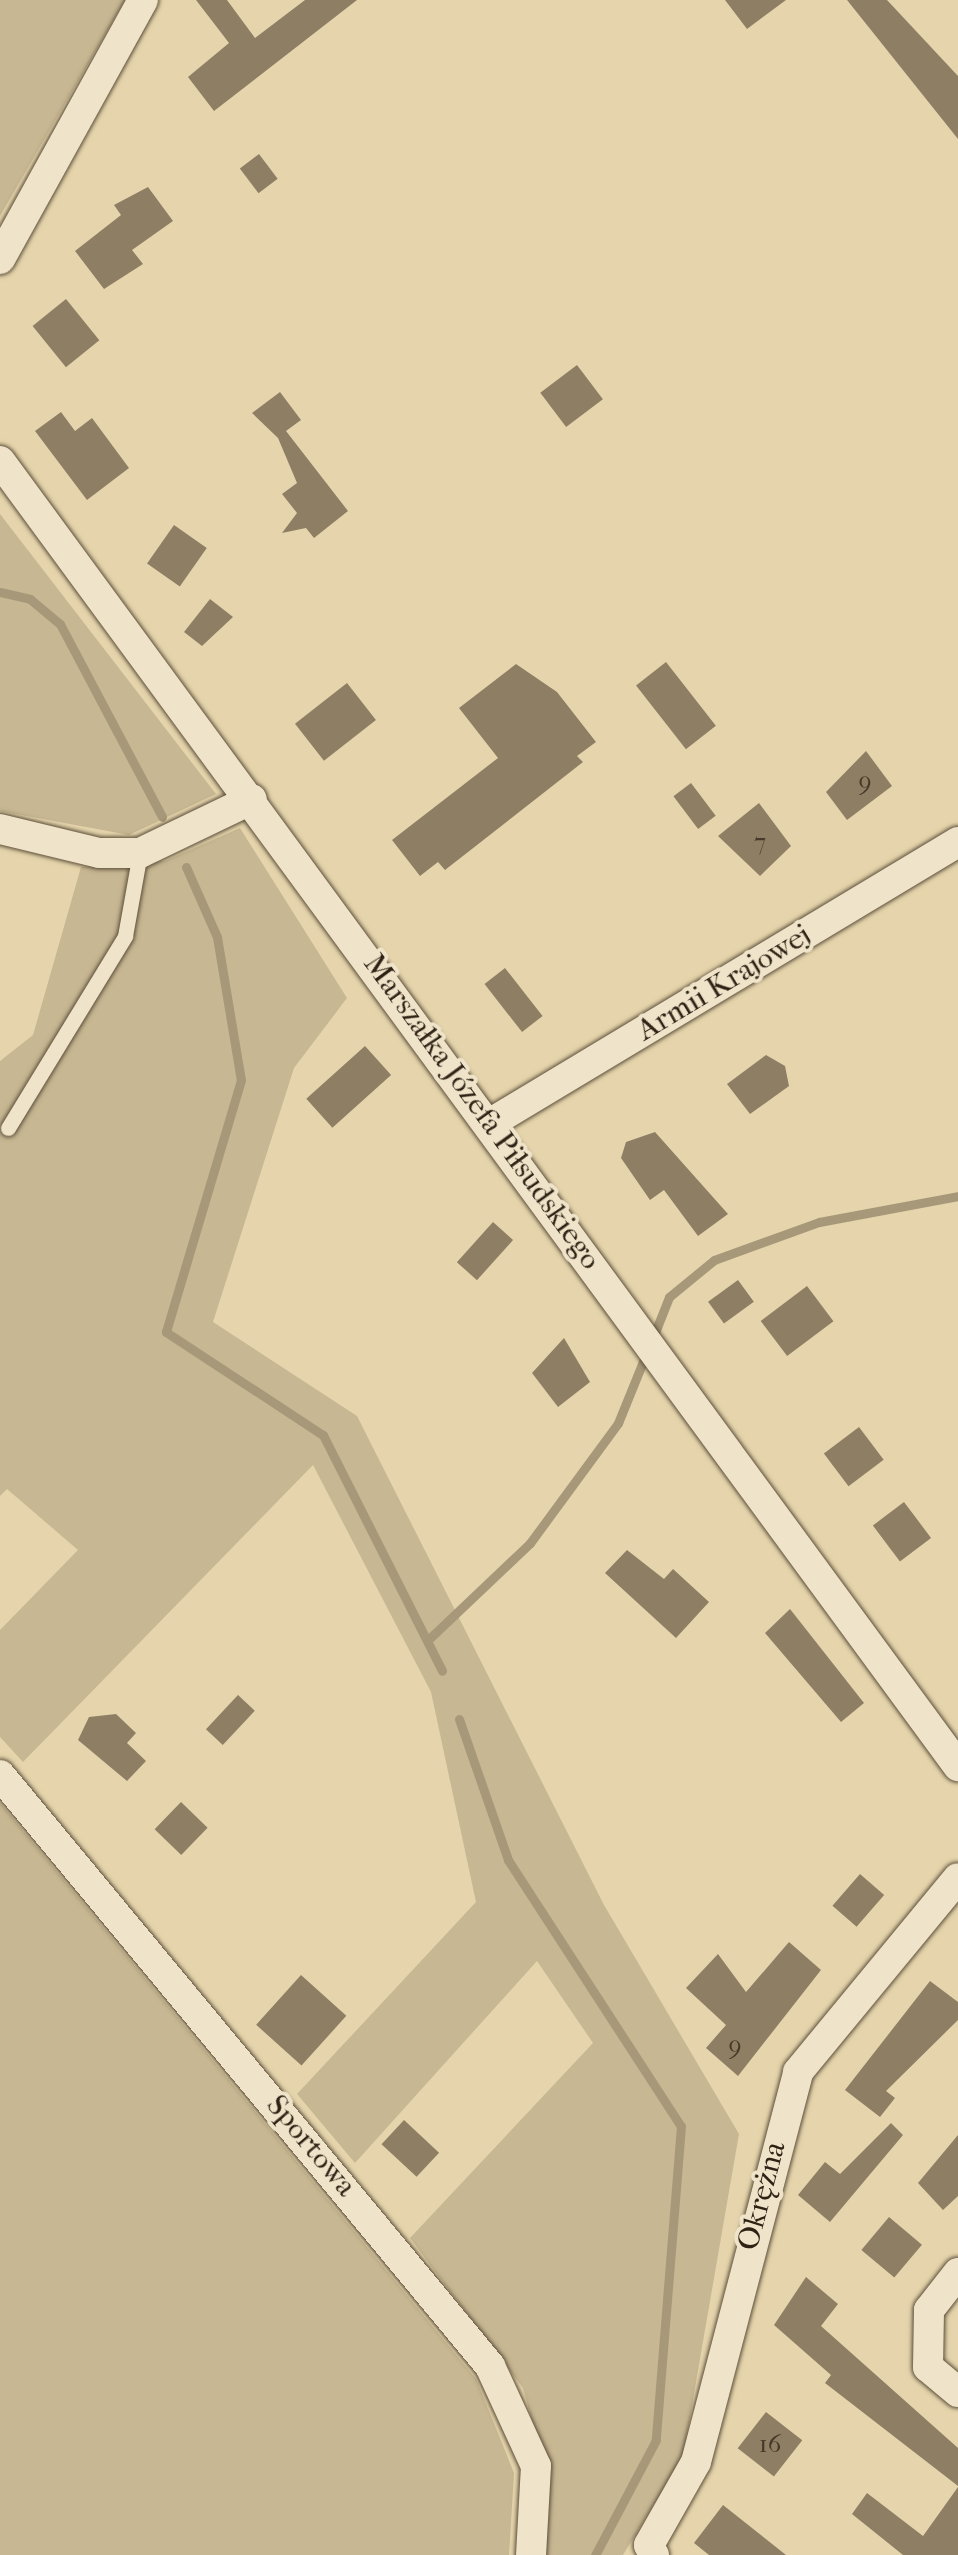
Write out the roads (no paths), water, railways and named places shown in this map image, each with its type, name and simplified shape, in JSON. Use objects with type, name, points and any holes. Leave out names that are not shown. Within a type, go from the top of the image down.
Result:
[{"type":"street","points":[[0,259],[143,0]]},
{"type":"street","name":"Marszałka Józefa Piłsudskiego","points":[[0,461],[671,1365],[958,1766]]},
{"type":"street","points":[[0,829],[100,854],[140,853],[252,799]]},
{"type":"street","name":"Armii Krajowej","points":[[489,1124],[958,842]]},
{"type":"street","name":"Sportowa","points":[[0,1775],[490,2366],[536,2466],[531,2555]]},
{"type":"street","name":"Okrężna","points":[[654,2555],[650,2544],[696,2462],[798,2072],[958,1878]]},
{"type":"street","points":[[958,2274],[929,2310],[928,2367],[958,2392]]},
{"type":"lane","points":[[8,1128],[125,936],[140,853]]},
{"type":"waterway","points":[[0,592],[30,599],[60,624],[162,817]]},
{"type":"waterway","points":[[186,867],[217,937],[241,1080],[166,1332],[323,1435],[442,1671]]},
{"type":"waterway","points":[[652,1340],[669,1297],[714,1260],[819,1222],[958,1196]]},
{"type":"waterway","points":[[430,1638],[530,1543],[618,1423],[646,1354]]},
{"type":"waterway","points":[[459,1719],[508,1860],[681,2126],[656,2440],[595,2555]]}]
